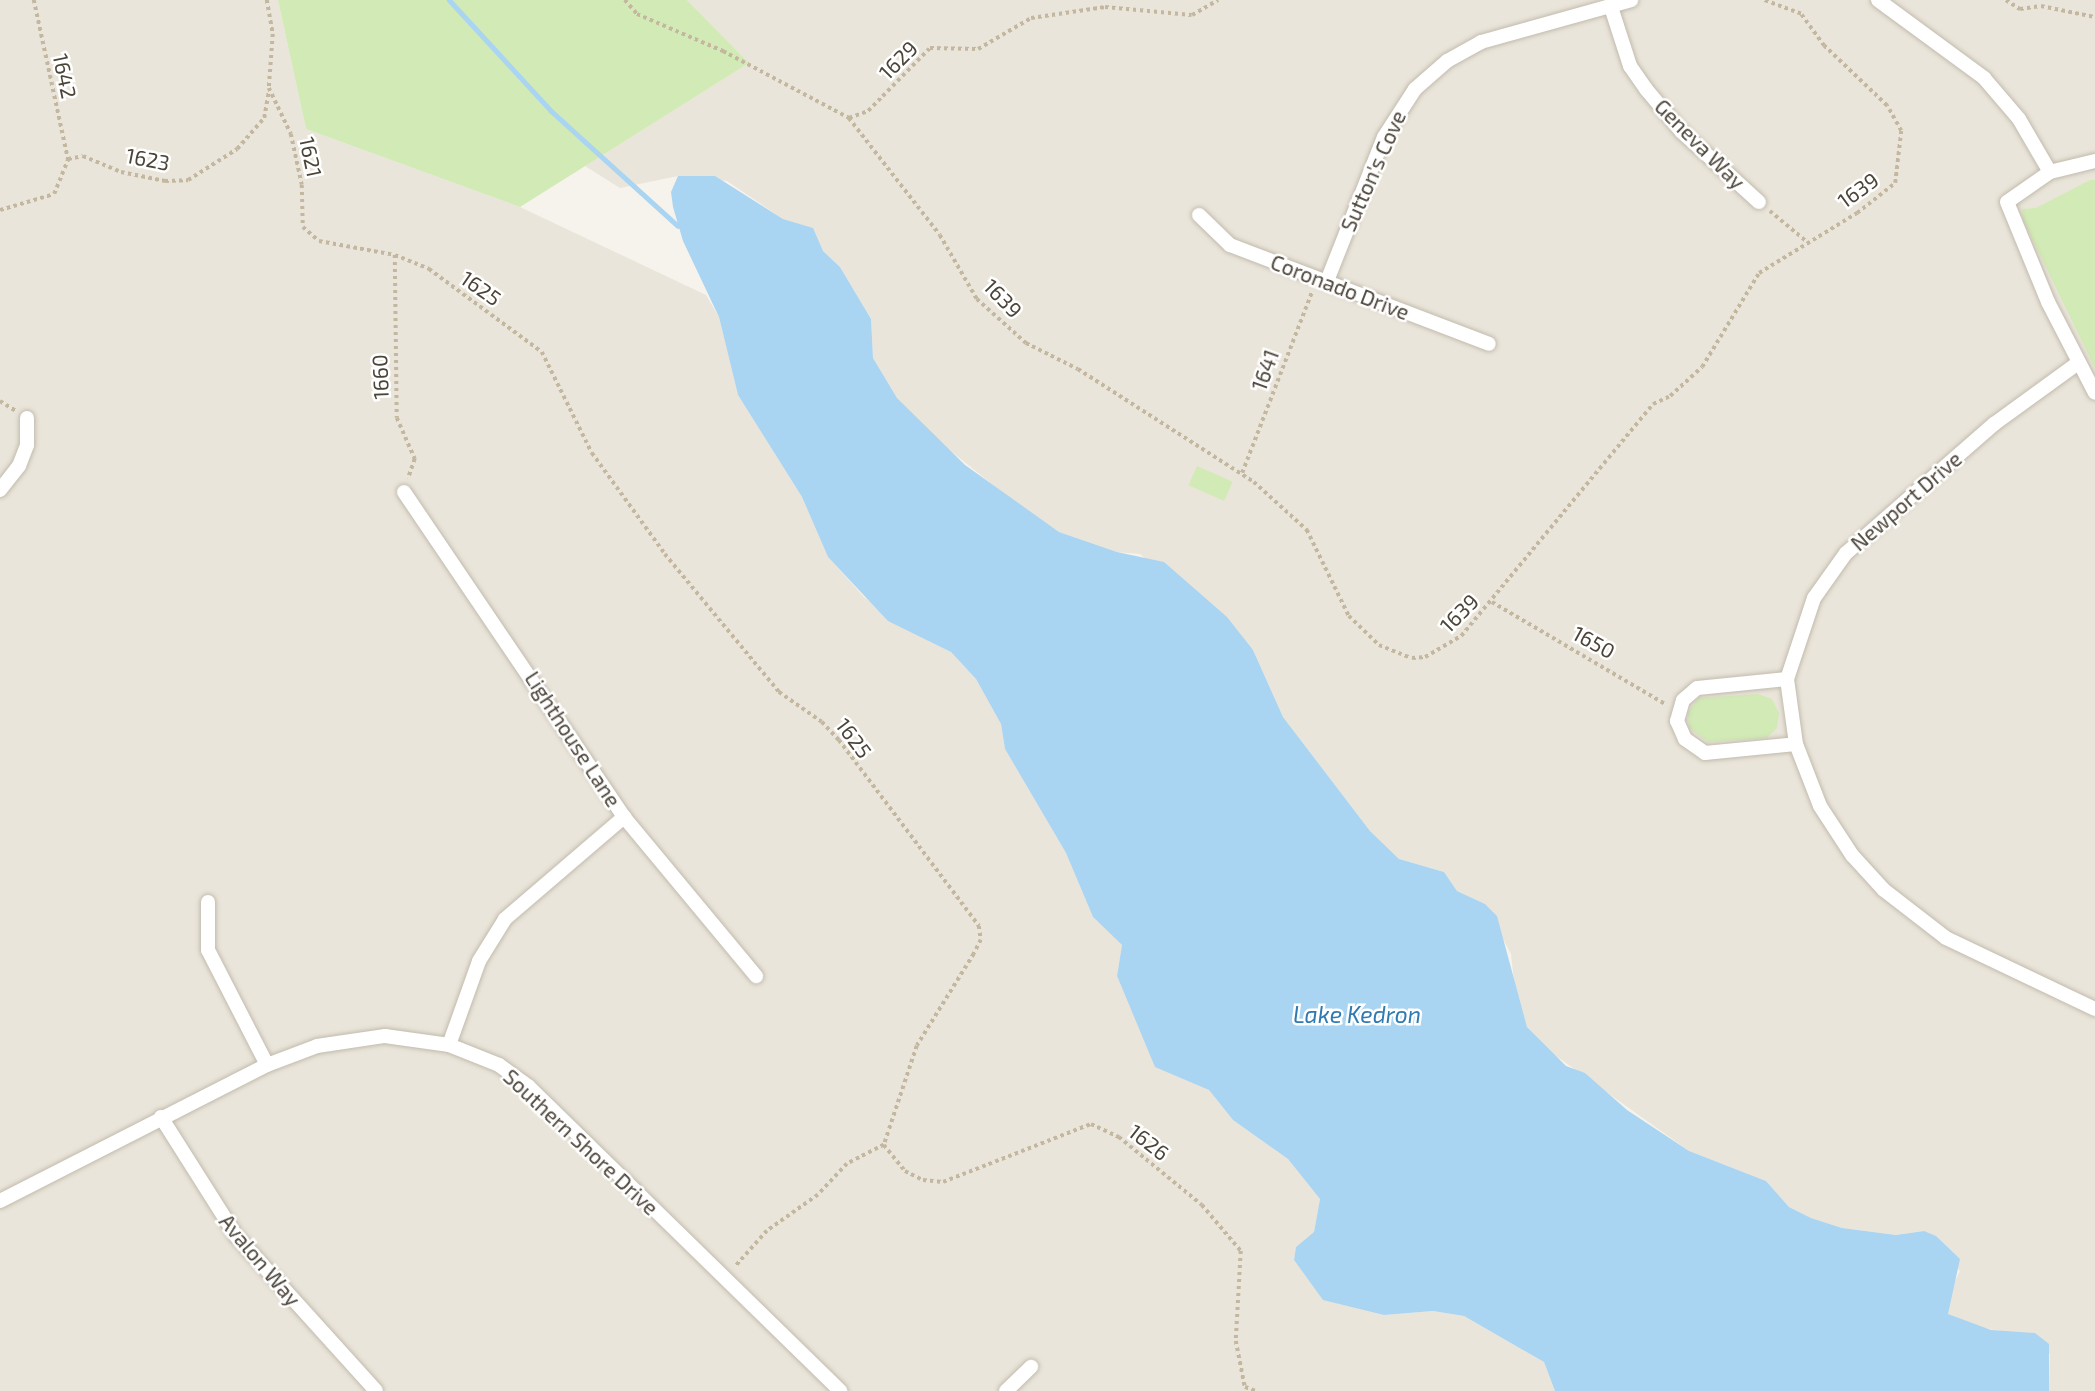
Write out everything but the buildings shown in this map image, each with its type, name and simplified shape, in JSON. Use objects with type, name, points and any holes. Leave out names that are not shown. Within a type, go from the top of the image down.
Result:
[{"type":"street","name":"Sutton's Cove","points":[[1322,279],[1384,137],[1415,89],[1447,61],[1480,42],[1631,0]]},
{"type":"street","points":[[1878,0],[1984,78],[2020,119],[2050,172]]},
{"type":"street","name":"Geneva Way","points":[[1611,7],[1630,66],[1646,89],[1682,132],[1759,202]]},
{"type":"street","points":[[2095,161],[2050,172],[2015,192],[2007,202],[2008,212],[2078,363],[2095,393]]},
{"type":"street","name":"Coronado Drive","points":[[1199,215],[1230,245],[1489,344]]},
{"type":"street","name":"Newport Drive","points":[[2078,363],[1994,424],[1846,553],[1814,598],[1787,679],[1796,744],[1821,806],[1852,855],[1884,890],[1946,938],[2095,1009]]},
{"type":"street","points":[[0,490],[19,466],[27,445],[27,418]]},
{"type":"street","name":"Lighthouse Lane","points":[[404,492],[624,817],[756,976]]},
{"type":"street","points":[[1787,679],[1697,688],[1683,700],[1678,713],[1685,739],[1705,753],[1796,744]]},
{"type":"street","points":[[449,1045],[479,961],[505,919],[624,817]]},
{"type":"street","points":[[208,901],[208,950],[267,1065]]},
{"type":"street","name":"Southern Shore Drive","points":[[0,1201],[267,1065],[349,1039],[384,1036],[449,1045],[499,1065],[529,1087],[840,1391]]},
{"type":"street","name":"Avalon Way","points":[[161,1117],[237,1237],[376,1391]]},
{"type":"street","points":[[1006,1391],[1031,1367]]},
{"type":"path","name":"1642","points":[[34,0],[68,159]]},
{"type":"path","name":"1621","points":[[267,0],[273,34],[269,88],[291,134],[302,185],[303,227],[319,242],[395,255]]},
{"type":"path","points":[[625,0],[637,14],[723,51],[849,118]]},
{"type":"path","name":"1629","points":[[849,118],[875,104],[930,48],[978,49],[1031,18],[1105,7],[1192,15],[1218,0]]},
{"type":"path","name":"1639","points":[[849,118],[940,235],[977,299],[1026,343],[1078,369],[1242,473],[1307,530],[1349,616],[1379,645],[1412,658],[1441,652],[1492,602],[1583,484],[1653,404],[1670,396],[1702,367],[1759,274],[1806,241],[1857,213],[1895,183],[1901,131],[1887,106],[1824,46],[1801,14],[1763,0]]},
{"type":"path","points":[[2006,0],[2020,9],[2041,6],[2095,17]]},
{"type":"path","name":"1623","points":[[68,159],[83,156],[121,172],[165,181],[188,180],[237,149],[264,118],[269,88]]},
{"type":"path","points":[[0,210],[54,194],[68,159]]},
{"type":"path","points":[[1759,202],[1806,241]]},
{"type":"path","name":"1660","points":[[395,255],[397,418],[415,459],[404,492]]},
{"type":"path","name":"1625","points":[[395,255],[429,269],[542,352],[593,453],[665,554],[779,692],[839,740],[979,926],[981,940],[974,954],[917,1046],[884,1145]]},
{"type":"path","name":"1641","points":[[1242,473],[1322,279]]},
{"type":"path","name":"1650","points":[[1492,602],[1629,679],[1678,713]]},
{"type":"path","name":"1626","points":[[884,1145],[905,1171],[923,1180],[943,1182],[1091,1124],[1119,1137],[1202,1205],[1241,1251],[1236,1341],[1245,1387],[1256,1391]]},
{"type":"path","points":[[724,1278],[767,1231],[818,1195],[847,1164],[884,1145]]},
{"type":"shaded area","points":[[0,0],[278,0],[306,129],[520,207],[706,295],[719,317],[738,395],[802,497],[828,557],[864,597],[914,633],[951,652],[976,679],[1001,724],[1005,749],[1066,853],[1093,917],[1122,945],[1117,976],[1155,1066],[1209,1090],[1233,1120],[1288,1159],[1320,1199],[1314,1232],[1296,1247],[1294,1260],[1323,1299],[1384,1315],[1433,1311],[1464,1316],[1544,1362],[1555,1391],[0,1391]]},
{"type":"shaded area","points":[[687,0],[2095,0],[2095,1391],[2049,1391],[2050,1354],[2007,1332],[1976,1327],[1948,1314],[1949,1293],[1960,1271],[1924,1231],[1896,1235],[1842,1228],[1811,1218],[1789,1207],[1766,1181],[1689,1151],[1552,1053],[1527,1027],[1515,991],[1511,954],[1485,904],[1457,891],[1444,872],[1399,859],[1370,831],[1283,717],[1253,650],[1140,554],[1117,552],[1059,532],[1014,502],[941,443],[897,398],[873,358],[871,319],[840,267],[823,251],[812,228],[783,219],[727,181],[678,176],[620,188],[585,166],[749,63]]},
{"type":"green space","points":[[278,0],[687,0],[749,63],[520,207],[306,129]]},
{"type":"green space","points":[[2090,180],[2095,180],[2095,368],[2023,220],[2022,209],[2036,208]]},
{"type":"green space","points":[[1197,466],[1233,482],[1224,501],[1188,485]]},
{"type":"green space","points":[[1758,694],[1772,699],[1779,713],[1777,728],[1767,738],[1708,742],[1689,728],[1688,712],[1698,698]]},
{"type":"water","name":"Lake Kedron","points":[[678,176],[715,176],[783,219],[813,228],[823,251],[840,267],[871,319],[873,358],[897,398],[965,465],[1059,532],[1117,552],[1164,562],[1227,617],[1253,650],[1283,717],[1370,831],[1399,859],[1444,872],[1457,891],[1485,904],[1497,916],[1527,1027],[1566,1066],[1585,1073],[1627,1110],[1689,1151],[1766,1181],[1789,1207],[1811,1218],[1842,1228],[1896,1235],[1924,1231],[1936,1236],[1960,1259],[1948,1314],[1991,1330],[2035,1333],[2049,1344],[2049,1391],[1555,1391],[1544,1362],[1464,1316],[1433,1311],[1384,1315],[1323,1300],[1294,1260],[1296,1247],[1314,1232],[1320,1199],[1288,1159],[1233,1120],[1209,1090],[1155,1067],[1117,976],[1122,945],[1093,917],[1066,853],[1005,749],[1001,724],[976,679],[951,652],[888,621],[828,557],[802,497],[738,395],[719,317],[683,241],[673,207],[671,192]]},
{"type":"waterway","points":[[449,0],[551,111],[678,226]]}]
